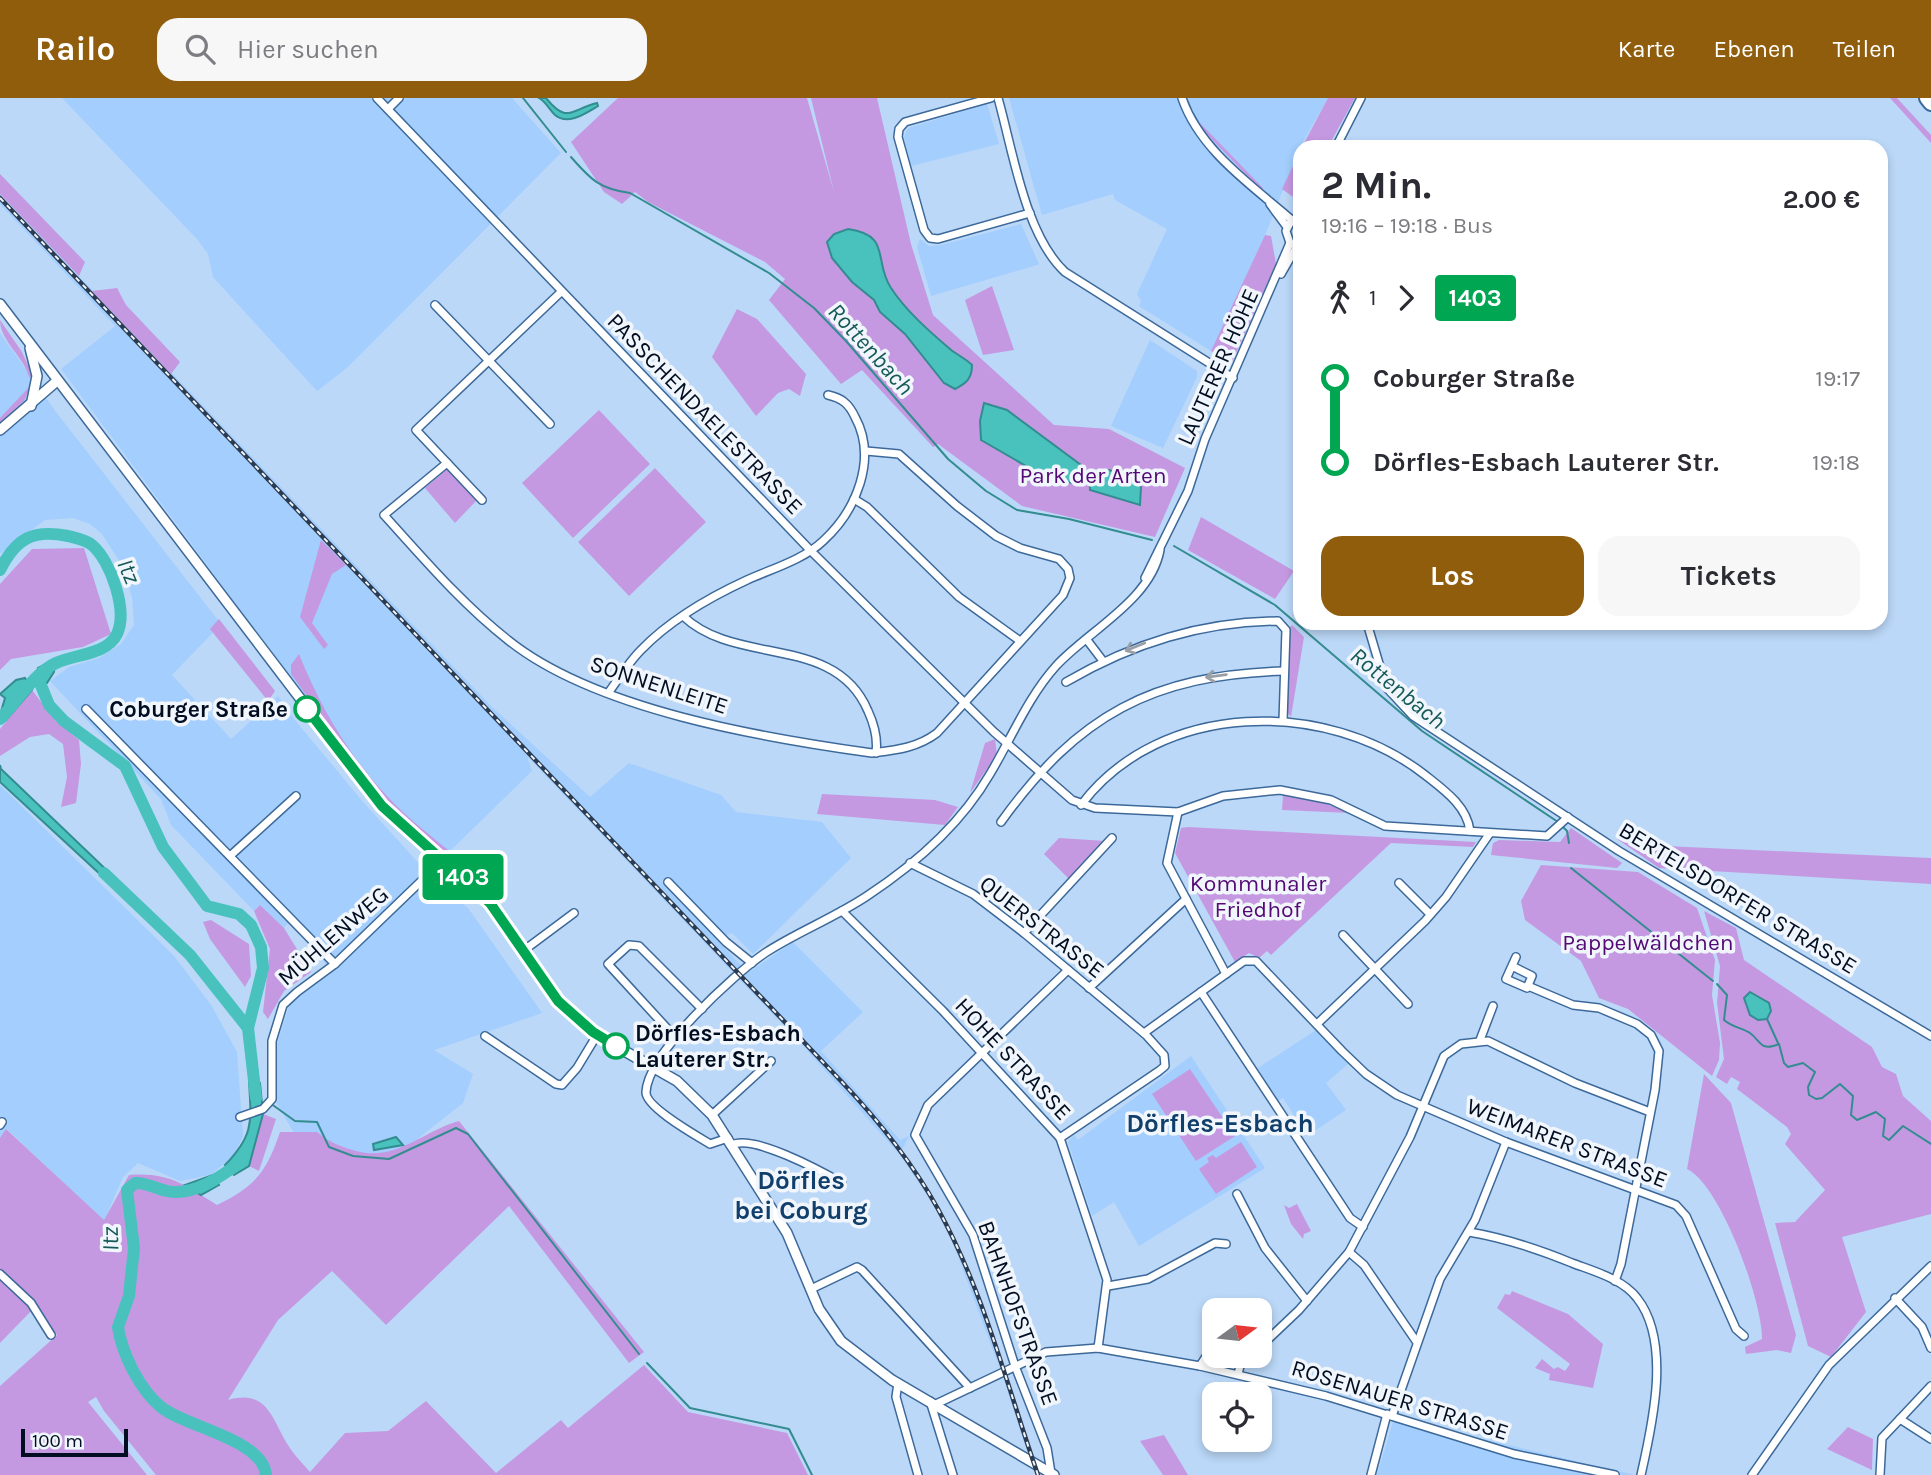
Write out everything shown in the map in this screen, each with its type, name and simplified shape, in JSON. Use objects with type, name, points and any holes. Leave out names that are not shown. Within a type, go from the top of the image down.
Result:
[{"type":"highway","points":[[1927,98],[1931,103]]},
{"type":"street","points":[[382,104],[399,98]]},
{"type":"street","points":[[991,98],[905,122],[899,129],[898,137],[924,230],[930,238],[938,239],[1030,213]]},
{"type":"street","points":[[998,98],[1030,213],[1047,253],[1065,272],[1233,378]]},
{"type":"street","points":[[1182,98],[1192,122],[1206,141],[1293,222]]},
{"type":"street","points":[[1340,140],[1361,98]]},
{"type":"street","name":"PASSCHENDAELESTRASSE","points":[[382,104],[811,551],[965,705],[1039,772],[1082,805]]},
{"type":"street","points":[[1293,224],[1286,234],[1293,242]]},
{"type":"street","name":"LAUTERER HÖHE","points":[[654,1067],[675,1037],[752,963],[842,911],[910,863],[966,810],[1042,683],[1063,659],[1120,611],[1143,582],[1188,491],[1201,449],[1278,277],[1293,250]]},
{"type":"street","points":[[482,500],[416,430],[561,292]]},
{"type":"street","points":[[0,304],[382,806],[490,903],[558,1001],[597,1035],[654,1067],[695,1096],[712,1115],[787,1233],[819,1309],[841,1342],[861,1359],[898,1383],[1053,1474]]},
{"type":"street","points":[[435,305],[550,424]]},
{"type":"street","points":[[29,342],[37,376],[35,396],[30,407]]},
{"type":"street","points":[[0,430],[30,407],[57,381]]},
{"type":"street","points":[[609,692],[639,652],[683,616],[743,582],[811,551],[824,540],[854,499],[866,451],[854,413],[844,400],[828,395]]},
{"type":"street","name":"SONNENLEITE","points":[[447,463],[384,515],[430,566],[510,642],[541,662],[609,692],[732,730],[876,753],[895,751],[925,742],[965,705],[1067,591],[1070,578],[1065,564],[1051,555],[1020,548],[996,536],[957,506],[899,454],[885,450],[866,451]]},
{"type":"street","points":[[854,499],[867,507],[959,597],[1020,641]]},
{"type":"street","points":[[683,616],[704,632],[725,641],[799,656],[831,668],[850,684],[865,704],[873,723],[876,753]]},
{"type":"street","points":[[1066,682],[1103,661],[1144,643],[1192,630],[1278,621],[1286,630],[1283,721]]},
{"type":"street","name":"BERTELSDORFER STRASSE","points":[[1369,630],[1386,687],[1397,703],[1413,716],[1527,791],[1564,822],[1931,1036]]},
{"type":"street","points":[[1087,640],[1103,661]]},
{"type":"street","points":[[1001,822],[1039,772],[1092,725],[1166,687],[1203,677],[1284,671]]},
{"type":"street","points":[[86,709],[335,964]]},
{"type":"street","points":[[1082,805],[1095,786],[1155,746],[1213,726],[1250,720],[1283,721],[1306,723],[1358,737],[1397,755],[1444,790],[1464,811],[1470,831]]},
{"type":"street","points":[[1082,805],[1178,812],[1223,796],[1280,790],[1331,800],[1385,826],[1547,836],[1564,822]]},
{"type":"street","points":[[230,856],[296,796]]},
{"type":"street","points":[[1143,1033],[1226,974],[1166,859],[1178,812]]},
{"type":"street","points":[[1317,1024],[1446,897],[1490,833]]},
{"type":"street","points":[[1024,933],[1112,838]]},
{"type":"street","name":"MÜHLENWEG","points":[[240,1117],[268,1105],[272,1041],[279,1012],[297,992],[335,964],[443,860]]},
{"type":"street","name":"QUERSTRASSE","points":[[910,863],[973,894],[1143,1033],[1164,1055],[1165,1066],[1060,1138]]},
{"type":"street","points":[[668,882],[726,942],[752,963]]},
{"type":"street","points":[[1399,883],[1430,914]]},
{"type":"street","points":[[1089,988],[1186,899]]},
{"type":"street","name":"HOHE STRASSE","points":[[842,911],[980,1051],[1060,1138],[1108,1286],[1098,1348]]},
{"type":"street","points":[[523,951],[574,913]]},
{"type":"street","points":[[1343,935],[1408,1004]]},
{"type":"street","points":[[675,1037],[608,964],[628,945],[639,946],[702,1009]]},
{"type":"street","points":[[1516,957],[1506,979],[1573,1006],[1599,1008],[1637,1024],[1651,1035],[1660,1062],[1622,1264],[1615,1281]]},
{"type":"street","name":"WEIMARER STRASSE","points":[[1226,974],[1244,961],[1256,961],[1366,1074],[1397,1095],[1506,1142],[1682,1210],[1736,1329],[1744,1336]]},
{"type":"street","points":[[1512,966],[1532,976],[1528,986]]},
{"type":"street","points":[[980,1051],[1068,970]]},
{"type":"street","points":[[1201,992],[1343,1208],[1353,1221],[1363,1227]]},
{"type":"street","points":[[1480,1040],[1493,1006]]},
{"type":"street","points":[[485,1036],[556,1084],[562,1085],[577,1068],[597,1035]]},
{"type":"street","points":[[1272,1335],[1307,1301],[1349,1252],[1424,1108],[1444,1056],[1461,1044],[1480,1040],[1535,1062],[1574,1083],[1650,1112]]},
{"type":"street","name":"BAHNHOFSTRASSE","points":[[980,1051],[928,1105],[915,1135],[973,1235],[1015,1366],[1047,1448],[1053,1474]]},
{"type":"street","points":[[712,1115],[771,1061]]},
{"type":"street","points":[[654,1067],[646,1091],[652,1104],[709,1144],[748,1142],[820,1171],[842,1183]]},
{"type":"street","points":[[1371,1475],[1389,1415],[1440,1279],[1469,1232],[1506,1142]]},
{"type":"street","points":[[1237,1194],[1265,1248],[1307,1301]]},
{"type":"street","points":[[1469,1232],[1532,1248],[1615,1281],[1637,1297],[1644,1309],[1654,1351],[1655,1398],[1641,1475]]},
{"type":"street","points":[[1108,1286],[1148,1279],[1215,1243],[1226,1244]]},
{"type":"street","points":[[1349,1252],[1364,1265],[1416,1341]]},
{"type":"street","points":[[1752,1475],[1816,1381],[1895,1298],[1931,1266]]},
{"type":"street","points":[[811,1289],[841,1272],[857,1267],[862,1270],[970,1388]]},
{"type":"street","points":[[0,1274],[31,1303],[51,1335]]},
{"type":"street","points":[[1895,1298],[1922,1327],[1931,1348]]},
{"type":"street","name":"ROSENAUER STRASSE","points":[[933,1402],[1058,1349],[1098,1348],[1200,1366],[1336,1398],[1514,1454],[1615,1475]]},
{"type":"street","points":[[1238,1374],[1240,1368]]},
{"type":"street","points":[[898,1383],[896,1397],[918,1475]]},
{"type":"street","points":[[1880,1475],[1882,1438],[1931,1386]]},
{"type":"street","points":[[933,1402],[953,1475]]},
{"type":"street","points":[[1900,1419],[1931,1439]]},
{"type":"shaded area","points":[[62,98],[512,98],[561,153],[348,367],[317,391],[213,277],[208,254],[197,239]]},
{"type":"shaded area","points":[[539,98],[546,98],[565,113],[597,103],[598,106],[577,117],[566,119],[555,115]]},
{"type":"shaded area","points":[[1009,98],[1328,98],[1304,140],[1293,140],[1293,165],[1265,235],[1211,351],[1139,306],[1141,301],[1137,294],[1167,229],[1115,200],[1113,194],[1042,215]]},
{"type":"shaded area","points":[[987,104],[999,144],[911,166],[904,137],[908,128]]},
{"type":"shaded area","points":[[0,194],[492,707],[590,797],[629,763],[721,795],[736,812],[822,822],[851,858],[753,954],[732,933],[725,936],[721,933],[667,876],[662,881],[748,973],[793,942],[863,1012],[821,1051],[900,1140],[909,1136],[902,1150],[929,1190],[962,1254],[1004,1366],[1000,1369],[953,1243],[929,1197],[899,1154],[805,1048],[527,756],[532,771],[447,854],[403,820],[368,781],[61,369],[115,326],[0,204]]},
{"type":"shaded area","points":[[1021,224],[1039,264],[931,296],[917,247],[920,239],[929,246],[941,245]]},
{"type":"shaded area","points":[[848,229],[871,237],[879,251],[886,278],[897,296],[926,328],[972,365],[970,377],[963,385],[955,389],[944,383],[905,334],[880,312],[874,300],[852,282],[832,258],[827,242],[834,234]]},
{"type":"shaded area","points":[[0,333],[56,412],[221,624],[172,675],[231,739],[278,696],[364,803],[433,879],[468,908],[542,1013],[434,1050],[473,1074],[463,1103],[410,1145],[385,1154],[305,1152],[275,1100],[277,1044],[290,1003],[333,972],[289,922],[284,928],[260,905],[254,911],[171,825],[161,799],[50,681],[69,667],[99,658],[121,644],[134,625],[132,597],[122,565],[102,534],[90,524],[73,518],[45,520],[0,554]]},
{"type":"shaded area","points":[[1150,340],[1197,371],[1197,377],[1163,448],[1111,426]]},
{"type":"shaded area","points":[[984,403],[1007,410],[1081,465],[1078,485],[1038,473],[981,440],[980,421]]},
{"type":"shaded area","points":[[1109,470],[1130,477],[1141,487],[1140,505],[1090,490],[1089,474]]},
{"type":"shaded area","points":[[55,660],[54,672],[47,683],[36,683],[38,668]]},
{"type":"shaded area","points":[[25,678],[32,690],[6,720],[0,715],[5,698],[0,694],[16,680]]},
{"type":"shaded area","points":[[0,765],[1,769],[116,879],[114,887],[0,782]]},
{"type":"shaded area","points":[[0,785],[174,956],[211,1005],[237,1052],[243,1136],[234,1156],[210,1175],[180,1181],[138,1163],[123,1177],[104,1221],[7,1129],[0,1138]]},
{"type":"shaded area","points":[[1750,992],[1769,1003],[1771,1011],[1767,1019],[1758,1020],[1750,1015],[1744,998]]},
{"type":"shaded area","points":[[1316,1030],[1348,1064],[1326,1083],[1346,1110],[1307,1136],[1283,1098],[1278,1101],[1258,1068]]},
{"type":"shaded area","points":[[1191,1056],[1265,1168],[1139,1246],[1114,1202],[1092,1216],[1068,1142],[1074,1135],[1078,1140]]},
{"type":"shaded area","points":[[249,1080],[260,1083],[263,1114],[249,1166],[234,1175],[225,1165],[242,1144],[249,1126]]},
{"type":"shaded area","points":[[396,1137],[403,1145],[374,1150],[373,1144]]},
{"type":"shaded area","points":[[213,1175],[219,1185],[201,1195],[185,1185]]},
{"type":"shaded area","points":[[1007,1376],[1032,1451],[1026,1448],[1003,1377]]},
{"type":"shaded area","points":[[1394,1418],[1635,1475],[1377,1475]]},
{"type":"green space","name":"Park der Arten","points":[[618,98],[807,98],[834,192],[811,98],[877,98],[911,244],[933,315],[1054,425],[1109,429],[1185,468],[1155,537],[1022,506],[938,444],[933,447],[862,370],[841,384],[769,300],[785,279],[765,262],[648,202],[635,192],[622,204],[604,192],[571,142]]},
{"type":"green space","points":[[1328,98],[1355,98],[1332,140],[1306,140]]},
{"type":"green space","points":[[1890,98],[1897,98],[1931,135],[1931,143]]},
{"type":"green space","points":[[1200,123],[1263,188],[1261,190],[1198,125]]},
{"type":"green space","points":[[1293,166],[1293,197],[1282,189]]},
{"type":"green space","points":[[0,174],[85,262],[79,276],[0,194]]},
{"type":"green space","points":[[1265,235],[1271,236],[1276,264],[1232,362],[1211,351]]},
{"type":"green space","points":[[992,286],[1014,350],[983,355],[965,300]]},
{"type":"green space","points":[[117,288],[126,305],[180,362],[171,374],[92,291]]},
{"type":"green space","points":[[737,309],[757,319],[806,374],[800,396],[789,389],[778,393],[756,416],[712,357]]},
{"type":"green space","points":[[0,320],[22,352],[34,378],[29,377],[8,342]]},
{"type":"green space","points":[[32,384],[24,401],[0,423],[0,418]]},
{"type":"green space","points":[[599,410],[650,464],[573,538],[522,483]]},
{"type":"green space","points":[[448,468],[477,500],[455,523],[425,488]]},
{"type":"green space","points":[[655,468],[706,522],[629,596],[578,542]]},
{"type":"green space","points":[[1201,517],[1293,572],[1275,599],[1188,550]]},
{"type":"green space","points":[[321,540],[346,565],[332,574],[312,623],[328,645],[324,649],[300,617]]},
{"type":"green space","points":[[84,548],[111,634],[83,647],[11,659],[0,670],[0,584],[32,549]]},
{"type":"green space","points":[[219,619],[275,691],[268,701],[210,629]]},
{"type":"green space","points":[[1292,625],[1293,630],[1297,630],[1304,637],[1291,717],[1287,712],[1288,629]]},
{"type":"green space","points":[[299,654],[332,723],[361,765],[414,822],[464,864],[466,862],[467,871],[389,805],[360,770],[291,674],[291,665]]},
{"type":"green space","points":[[32,690],[56,721],[79,740],[81,764],[76,803],[61,807],[67,777],[63,744],[49,734],[30,737],[0,756],[0,729]]},
{"type":"green space","points":[[995,739],[997,755],[970,793],[985,743]]},
{"type":"green space","points":[[822,794],[935,800],[958,807],[945,825],[817,814]]},
{"type":"green space","points":[[1283,795],[1319,801],[1350,813],[1282,810]]},
{"type":"green space","name":"Kommunaler Friedhof","points":[[1181,828],[1476,842],[1473,847],[1391,843],[1271,955],[1267,951],[1259,958],[1249,953],[1235,962],[1175,853]]},
{"type":"green space","points":[[1571,828],[1622,863],[1617,868],[1491,855],[1493,843],[1499,840],[1560,842]]},
{"type":"green space","points":[[1059,838],[1106,841],[1070,880],[1044,854]]},
{"type":"green space","points":[[1617,839],[1665,846],[1931,858],[1931,884],[1659,868]]},
{"type":"green space","name":"Pappelwäldchen","points":[[1541,865],[1638,872],[1697,908],[1715,960],[1712,995],[1720,1043],[1719,1060],[1712,1076],[1628,1009],[1599,998],[1581,961],[1525,920],[1521,901]]},
{"type":"green space","points":[[260,905],[284,928],[311,972],[284,991],[268,1019],[263,1012],[270,949],[254,911]]},
{"type":"green space","points":[[1704,911],[1736,928],[1744,960],[1872,1047],[1882,1067],[1896,1074],[1903,1096],[1931,1121],[1931,1214],[1842,1237],[1866,1312],[1831,1357],[1808,1346],[1775,1223],[1795,1222],[1825,1190],[1785,1144],[1791,1134],[1787,1127],[1737,1089],[1740,1082],[1731,1077],[1727,1084],[1716,1077],[1724,1059],[1717,1003],[1720,966]]},
{"type":"green space","points":[[211,920],[249,944],[251,976],[245,987],[210,939],[203,922]]},
{"type":"green space","points":[[1190,1069],[1235,1136],[1196,1161],[1152,1094]]},
{"type":"green space","points":[[1704,1074],[1731,1103],[1796,1335],[1791,1353],[1777,1350],[1746,1354],[1745,1347],[1762,1339],[1748,1274],[1738,1246],[1713,1197],[1700,1179],[1687,1169]]},
{"type":"green space","points":[[263,1114],[276,1119],[259,1171],[249,1166]]},
{"type":"green space","points":[[459,1121],[644,1352],[629,1363],[509,1206],[386,1325],[332,1271],[278,1320],[228,1400],[253,1399],[262,1404],[269,1411],[292,1451],[310,1472],[345,1433],[388,1431],[426,1401],[496,1473],[561,1420],[568,1428],[644,1365],[688,1412],[787,1433],[808,1475],[156,1475],[104,1411],[96,1397],[88,1402],[147,1475],[0,1475],[0,1386],[57,1335],[35,1307],[0,1343],[0,1138],[6,1129],[104,1220],[129,1175],[155,1176],[176,1181],[217,1205],[241,1191],[258,1176],[270,1157],[280,1132],[317,1132],[340,1146],[371,1153],[397,1149]]},
{"type":"green space","points":[[1241,1142],[1257,1167],[1216,1194],[1199,1169],[1209,1162],[1207,1158],[1213,1155],[1216,1158]]},
{"type":"green space","points":[[1297,1204],[1311,1231],[1304,1234],[1303,1239],[1291,1224],[1284,1205],[1289,1208]]},
{"type":"green space","points":[[1512,1291],[1568,1314],[1603,1344],[1593,1388],[1549,1380],[1550,1374],[1535,1368],[1542,1359],[1554,1369],[1558,1367],[1565,1371],[1570,1364],[1497,1308],[1505,1294],[1510,1295]]},
{"type":"green space","points":[[1848,1427],[1873,1439],[1872,1470],[1827,1449]]},
{"type":"green space","points":[[1164,1435],[1188,1475],[1163,1475],[1140,1441]]},
{"type":"waterway","name":"Rottenbach","points":[[523,98],[566,152]]},
{"type":"waterway","name":"Rottenbach","points":[[571,157],[584,172],[603,186],[630,193],[769,273],[814,308],[948,459],[986,491],[1017,510],[1069,519],[1152,540]]},
{"type":"waterway","name":"Itz","points":[[0,570],[12,550],[35,535],[56,534],[84,540],[99,552],[111,574],[120,613],[120,624],[112,641],[98,650],[64,660],[48,668],[0,719]]},
{"type":"waterway","name":"Rottenbach","points":[[1174,546],[1275,605],[1293,620]]},
{"type":"waterway","name":"Rottenbach","points":[[1304,630],[1422,731],[1558,822]]},
{"type":"waterway","name":"Itz","points":[[38,678],[49,705],[64,721],[125,766],[163,847],[207,906],[239,914],[251,925],[261,947],[263,968],[248,1028]]},
{"type":"waterway","name":"Rottenbach","points":[[1562,826],[1567,831],[1569,843]]},
{"type":"waterway","points":[[1571,868],[1713,981]]},
{"type":"waterway","name":"Itz","points":[[104,873],[190,955],[248,1028],[256,1098]]},
{"type":"waterway","points":[[1717,984],[1727,995],[1724,1020],[1750,1033],[1764,1046],[1779,1044],[1784,1063],[1788,1067],[1803,1063],[1815,1072],[1808,1087],[1809,1095],[1816,1099],[1822,1098],[1840,1084],[1853,1096],[1851,1115],[1857,1120],[1876,1112],[1885,1119],[1883,1136],[1889,1140],[1903,1126],[1931,1144]]},
{"type":"waterway","points":[[1767,1019],[1778,1043]]},
{"type":"waterway","points":[[270,1103],[295,1121],[317,1122],[329,1147],[353,1156],[389,1159],[456,1128],[468,1134],[639,1354]]},
{"type":"waterway","name":"Itz","points":[[242,1161],[207,1184],[187,1191],[167,1191],[139,1183],[127,1190],[134,1248],[129,1296],[118,1327],[133,1371],[153,1400],[172,1414],[238,1443],[252,1452],[262,1463],[266,1475]]},
{"type":"waterway","points":[[647,1363],[690,1408],[789,1429],[812,1475]]},
{"type":"railway","points":[[0,198],[881,1126],[906,1158],[938,1209],[969,1273],[1038,1475]]},
{"type":"bus line","name":"1403","points":[[307,709],[382,806],[469,881],[490,903],[558,1001],[593,1032],[616,1046]]},
{"type":"place","name":"Coburger Straße","points":[[307,709]]},
{"type":"place","name":"Dörfles-Esbach Lauterer Str.","points":[[616,1046]]},
{"type":"district","name":"Dörfles-Esbach","points":[[1220,1123]]},
{"type":"district","name":"Dörfles bei Coburg","points":[[801,1195]]}]
